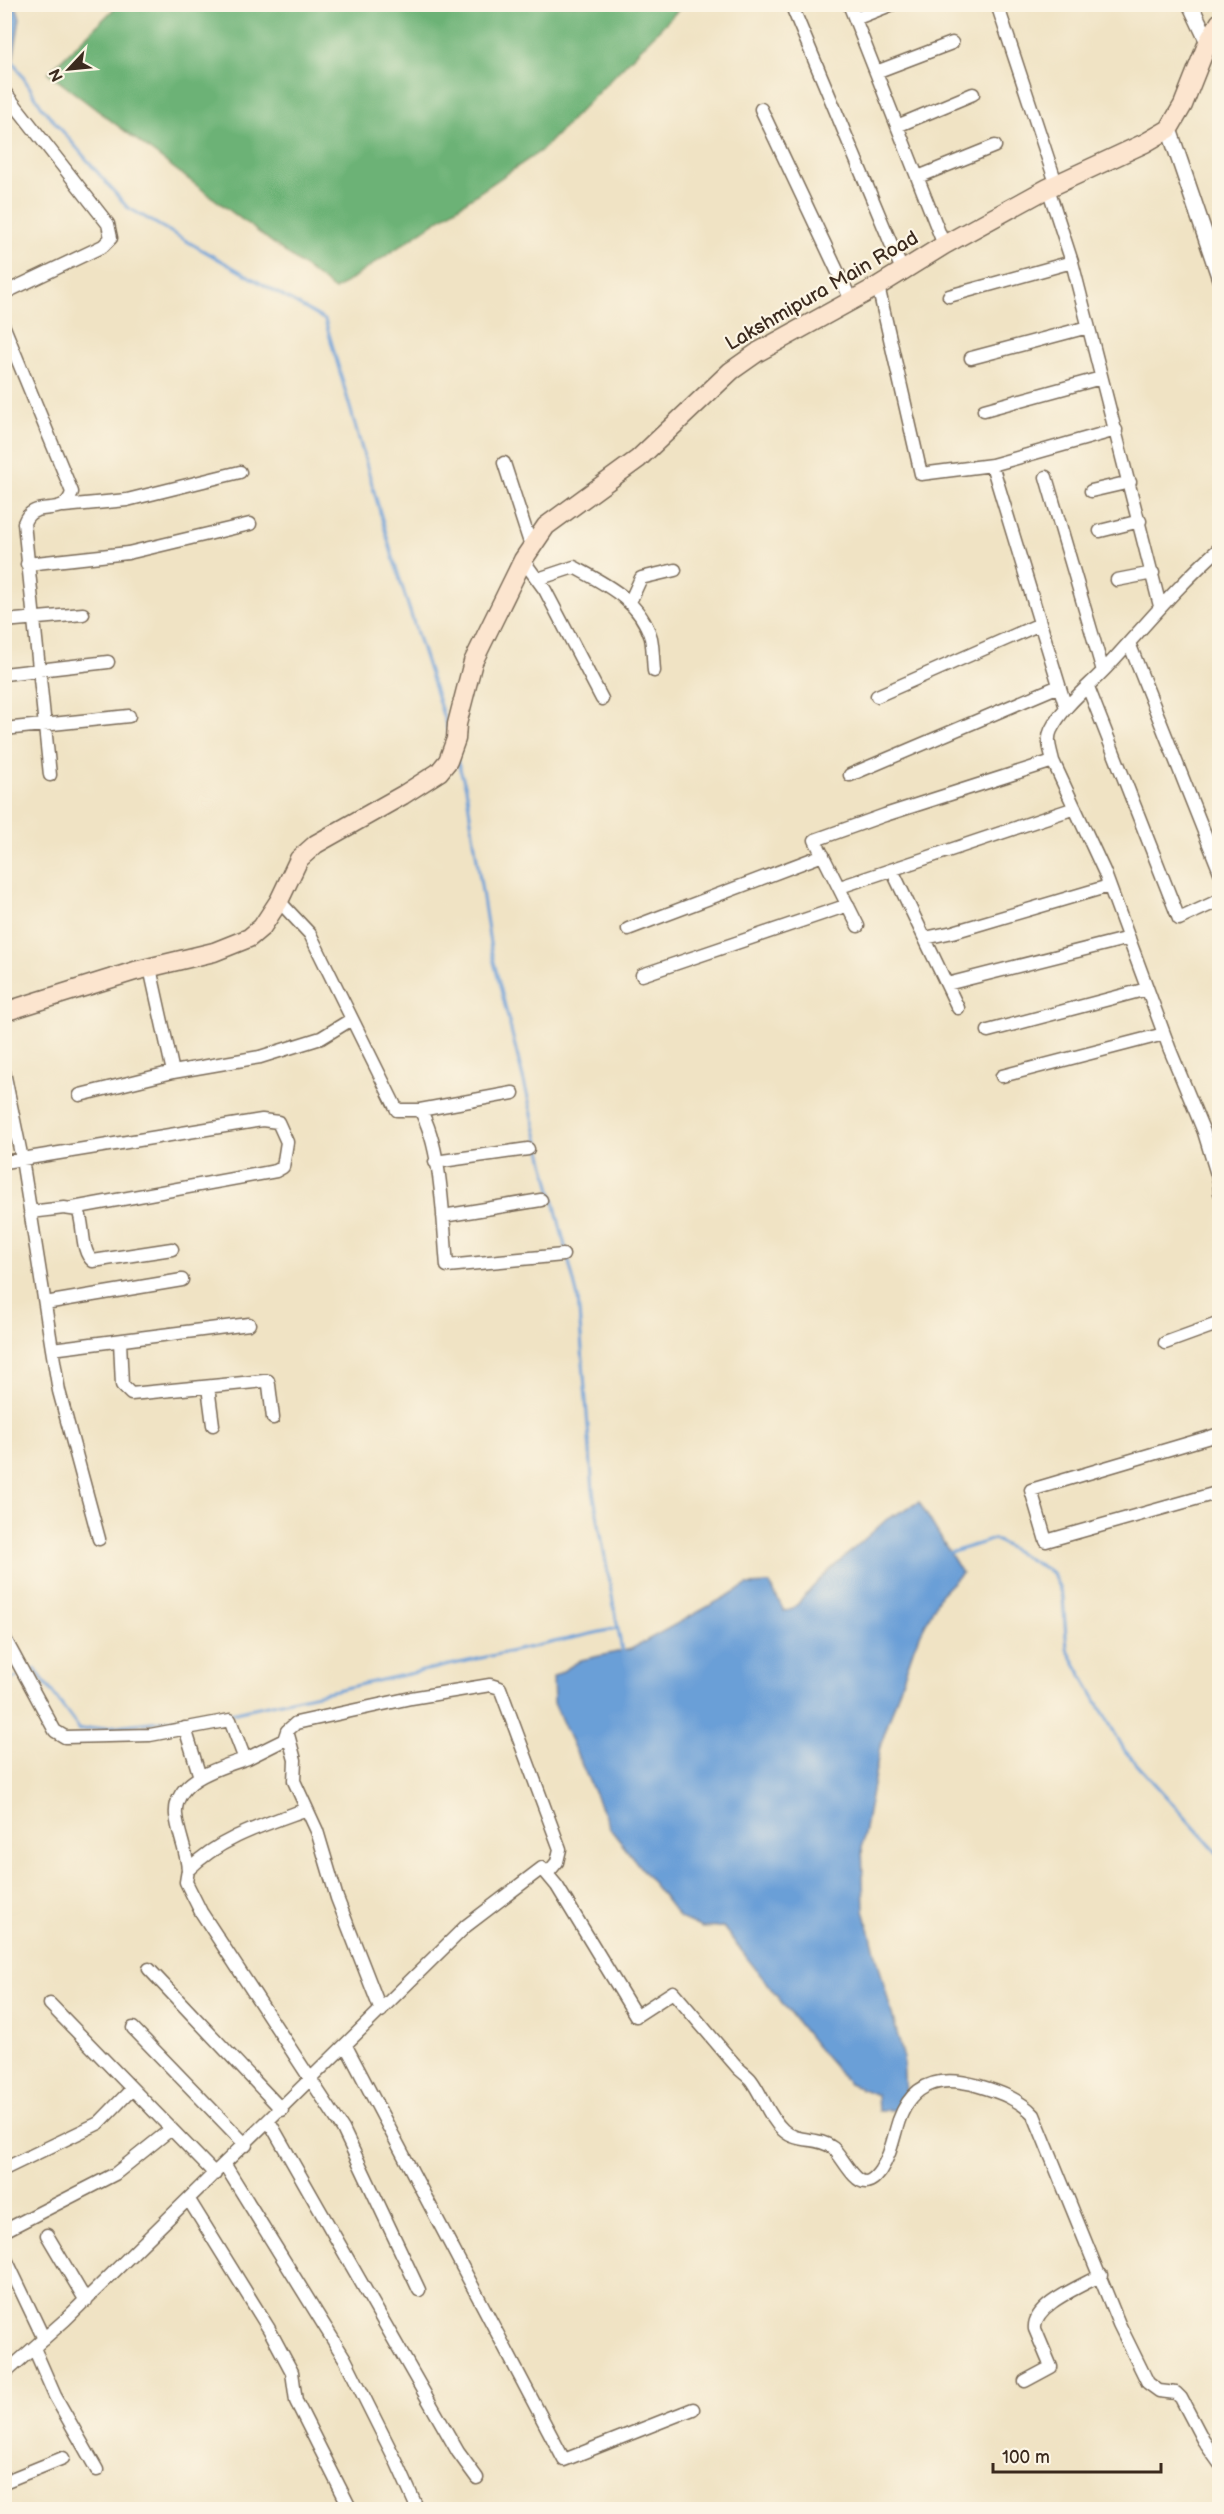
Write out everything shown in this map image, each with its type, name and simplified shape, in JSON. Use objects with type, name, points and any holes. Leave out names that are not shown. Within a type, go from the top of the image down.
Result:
[{"type":"main road","points":[[1169,129],[1183,105],[1208,42],[1220,22]]},
{"type":"main road","name":"Lakshmipura Main Road","points":[[4,1012],[150,968],[214,952],[249,938],[262,927],[279,901],[299,860],[316,844],[403,795],[439,772],[448,761],[456,739],[457,724],[473,662],[527,553],[558,515],[638,459],[731,371],[758,352],[878,286],[944,245],[1052,185],[1145,143],[1169,129]]},
{"type":"street","points":[[791,4],[902,270]]},
{"type":"street","points":[[849,4],[944,245]]},
{"type":"street","points":[[855,19],[893,4]]},
{"type":"street","points":[[997,4],[1052,185],[1160,606]]},
{"type":"street","points":[[1190,4],[1208,42]]},
{"type":"street","points":[[876,72],[952,43]]},
{"type":"street","points":[[4,91],[108,224],[111,238],[103,246],[4,294]]},
{"type":"street","points":[[897,126],[973,94]]},
{"type":"street","points":[[761,109],[851,300]]},
{"type":"street","points":[[1169,129],[1220,279]]},
{"type":"street","points":[[918,177],[995,146]]},
{"type":"street","points":[[949,296],[1072,262]]},
{"type":"street","points":[[878,286],[921,474],[992,465],[1116,430]]},
{"type":"street","points":[[4,327],[66,474],[72,492],[70,501],[64,506]]},
{"type":"street","points":[[971,358],[1088,327]]},
{"type":"street","points":[[984,410],[1101,378]]},
{"type":"street","points":[[504,463],[527,553],[538,579],[602,699]]},
{"type":"street","points":[[992,465],[1066,708]]},
{"type":"street","points":[[50,775],[23,531],[27,515],[64,506],[127,500],[240,472]]},
{"type":"street","points":[[1046,477],[1103,671]]},
{"type":"street","points":[[1091,491],[1130,482]]},
{"type":"street","points":[[1100,531],[1140,521]]},
{"type":"street","points":[[27,564],[128,554],[250,524]]},
{"type":"street","points":[[1220,548],[1160,606],[1129,643],[1066,708],[1049,732],[1053,761],[1109,886],[1164,1034],[1204,1132],[1219,1181],[1220,1193]]},
{"type":"street","points":[[538,579],[574,567],[613,589],[630,602],[643,619],[651,639],[654,671]]},
{"type":"street","points":[[630,602],[641,578],[675,570]]},
{"type":"street","points":[[1117,580],[1153,573]]},
{"type":"street","points":[[4,621],[83,614]]},
{"type":"street","points":[[877,696],[1040,624]]},
{"type":"street","points":[[1129,643],[1220,872]]},
{"type":"street","points":[[4,674],[108,662]]},
{"type":"street","points":[[850,775],[1059,686]]},
{"type":"street","points":[[1088,687],[1179,919],[1220,900]]},
{"type":"street","points":[[4,729],[129,716]]},
{"type":"street","points":[[858,926],[815,840],[1053,761]]},
{"type":"street","points":[[840,887],[1075,808]]},
{"type":"street","points":[[628,929],[823,855]]},
{"type":"street","points":[[892,870],[958,1008]]},
{"type":"street","points":[[925,938],[953,932],[1109,886]]},
{"type":"street","points":[[279,901],[310,934],[397,1110],[420,1110],[513,1093]]},
{"type":"street","points":[[642,975],[848,905]]},
{"type":"street","points":[[947,984],[1129,938]]},
{"type":"street","points":[[150,968],[173,1072]]},
{"type":"street","points":[[988,1031],[1147,989]]},
{"type":"street","points":[[80,1095],[173,1072],[260,1057],[321,1038],[352,1019]]},
{"type":"street","points":[[1002,1076],[1164,1034]]},
{"type":"street","points":[[4,1072],[22,1159],[59,1391],[99,1539]]},
{"type":"street","points":[[420,1110],[428,1124],[435,1162],[447,1266],[563,1255]]},
{"type":"street","points":[[4,1162],[262,1120],[278,1122],[287,1142],[283,1167],[276,1171],[73,1208],[30,1212]]},
{"type":"street","points":[[435,1162],[528,1149]]},
{"type":"street","points":[[443,1216],[541,1200]]},
{"type":"street","points":[[73,1208],[78,1210],[82,1220],[86,1250],[93,1261],[172,1249]]},
{"type":"street","points":[[45,1303],[182,1280]]},
{"type":"street","points":[[1165,1343],[1220,1323]]},
{"type":"street","points":[[52,1349],[249,1324]]},
{"type":"street","points":[[120,1341],[122,1385],[131,1394],[268,1382],[273,1418]]},
{"type":"street","points":[[207,1387],[213,1425]]},
{"type":"street","points":[[1220,1434],[1030,1490],[1046,1541],[1220,1492]]},
{"type":"street","points":[[4,1637],[56,1731],[65,1737],[150,1735],[230,1720],[243,1754],[248,1758]]},
{"type":"street","points":[[419,2290],[343,2129],[201,1912],[186,1882],[188,1870],[186,1849],[177,1822],[177,1804],[181,1794],[200,1776],[248,1758],[284,1740],[287,1731],[296,1723],[411,1698],[490,1685],[500,1688],[560,1849],[557,1862],[547,1874]]},
{"type":"street","points":[[185,1728],[200,1776]]},
{"type":"street","points":[[287,1731],[295,1760],[294,1781],[317,1831],[337,1898],[381,2011]]},
{"type":"street","points":[[188,1870],[229,1840],[307,1809]]},
{"type":"street","points":[[4,2374],[86,2301],[466,1926],[542,1868],[557,1886],[636,2016],[673,1992],[751,2080],[762,2101],[781,2128],[797,2139],[825,2142],[844,2159],[851,2173],[860,2181],[867,2182],[874,2179],[881,2169],[889,2156],[904,2108],[923,2086],[943,2081],[970,2083],[1000,2092],[1024,2104],[1034,2115],[1119,2324],[1148,2383],[1159,2391],[1176,2393],[1181,2398],[1203,2440],[1220,2464]]},
{"type":"street","points":[[149,1969],[282,2110]]},
{"type":"street","points":[[50,2004],[215,2174]]},
{"type":"street","points":[[133,2028],[246,2145]]},
{"type":"street","points":[[346,2046],[564,2460],[693,2409]]},
{"type":"street","points":[[4,2169],[99,2123],[132,2089]]},
{"type":"street","points":[[269,2121],[458,2452],[477,2478]]},
{"type":"street","points":[[4,2231],[115,2174],[171,2129]]},
{"type":"street","points":[[225,2165],[345,2359],[398,2463],[418,2510]]},
{"type":"street","points":[[189,2200],[269,2329],[292,2372],[296,2401],[351,2510]]},
{"type":"street","points":[[47,2235],[86,2301]]},
{"type":"street","points":[[4,2255],[44,2339]]},
{"type":"street","points":[[1025,2381],[1051,2367],[1035,2329],[1034,2323],[1040,2312],[1060,2297],[1101,2276]]},
{"type":"street","points":[[34,2348],[55,2396],[98,2470]]},
{"type":"street","points":[[4,2482],[63,2458]]},
{"type":"green space","points":[[118,5],[683,5],[542,150],[335,290],[48,73]]},
{"type":"water","points":[[4,5],[16,5],[20,18],[13,61],[5,62]]},
{"type":"water","points":[[919,1502],[962,1573],[940,1595],[914,1647],[880,1747],[862,1845],[864,1910],[903,2055],[905,2094],[897,2110],[878,2110],[877,2095],[849,2084],[815,2045],[723,1927],[702,1928],[680,1918],[611,1830],[554,1703],[553,1677],[581,1660],[631,1649],[747,1585],[770,1584],[784,1611],[793,1609],[823,1576],[887,1519]]},
{"type":"waterway","points":[[11,58],[42,107],[127,207],[325,320],[394,561],[449,734]]},
{"type":"waterway","points":[[457,760],[466,788],[491,950],[578,1298],[593,1491],[624,1653]]},
{"type":"waterway","points":[[946,1554],[994,1539],[1053,1573],[1063,1598],[1067,1649],[1125,1751],[1220,1856]]},
{"type":"waterway","points":[[34,1670],[80,1730],[231,1713],[618,1628]]},
{"type":"waterway","points":[[4,1682],[17,1677]]}]
